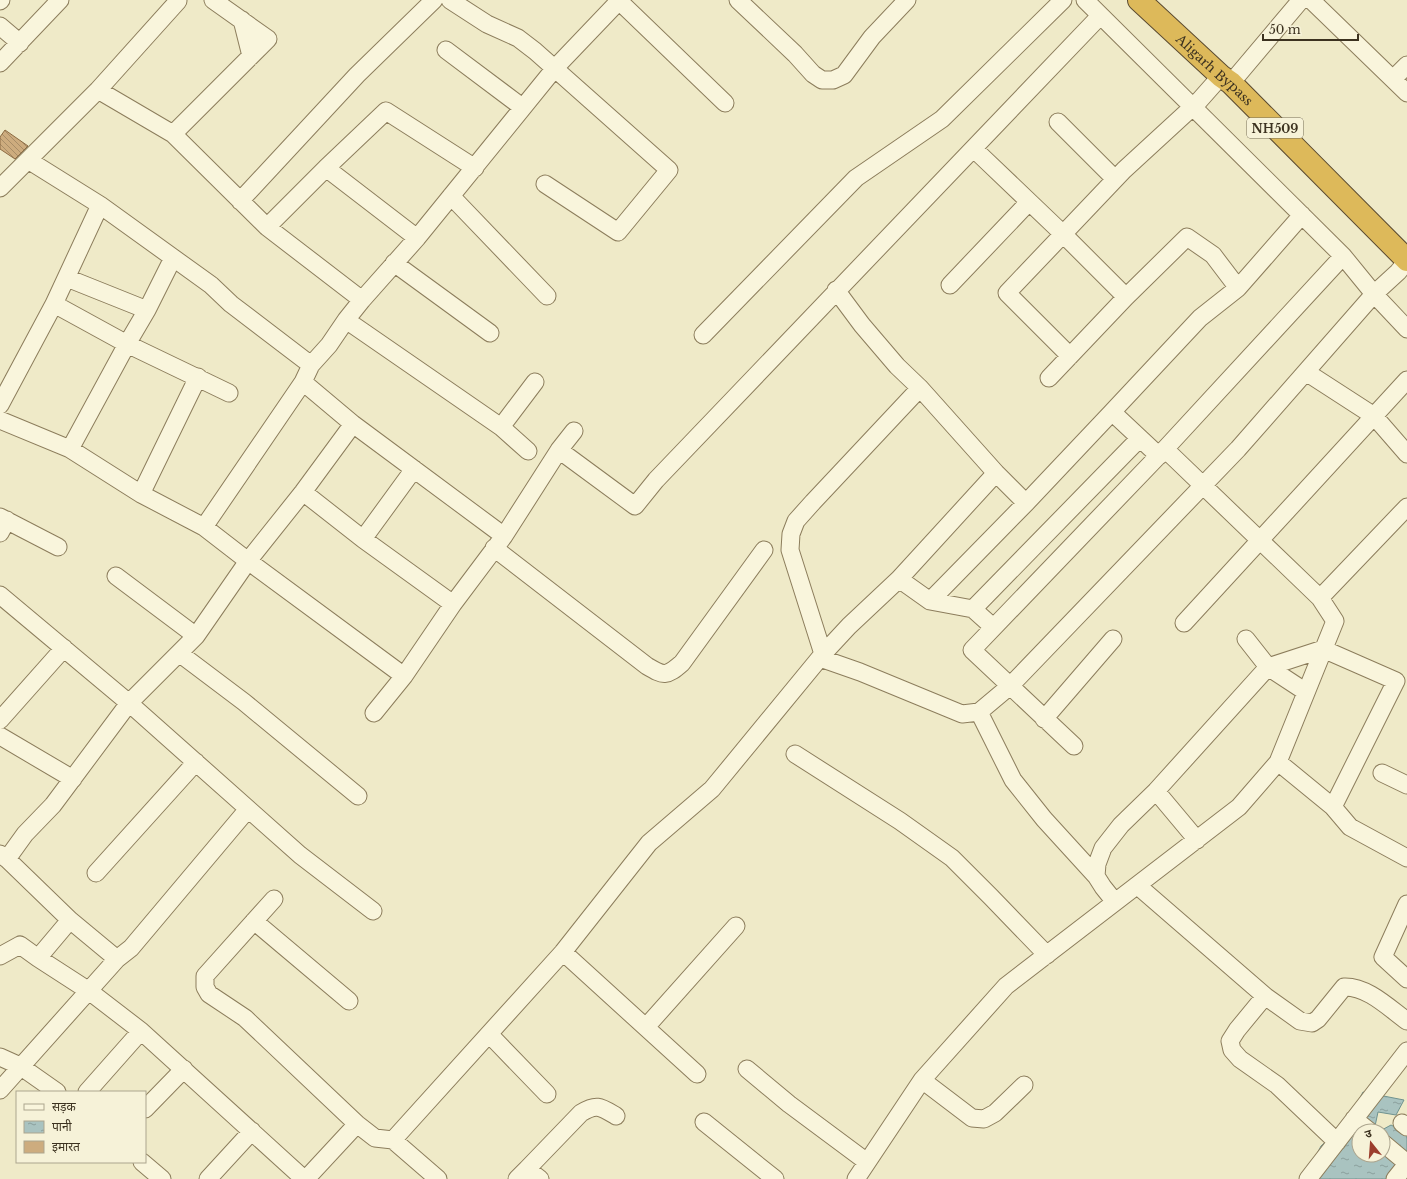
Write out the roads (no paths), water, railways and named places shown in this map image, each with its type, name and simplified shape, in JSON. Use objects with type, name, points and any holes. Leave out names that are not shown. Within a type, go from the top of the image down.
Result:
[{"type":"highway","name":"Aligarh Bypass","points":[[1139,0],[1404,264]]},
{"type":"street","points":[[0,63],[60,0]]},
{"type":"street","points":[[0,188],[98,90],[178,0]]},
{"type":"street","points":[[173,134],[268,38],[213,0]]},
{"type":"street","points":[[240,201],[357,75],[434,0]]},
{"type":"street","points":[[450,0],[487,24],[518,38],[555,68],[669,170],[618,232],[545,184]]},
{"type":"street","points":[[204,527],[303,382],[312,365],[329,345],[346,320],[417,238],[555,68],[620,0],[725,103]]},
{"type":"street","points":[[738,0],[813,74],[822,80],[833,80],[844,75],[872,37],[907,0]]},
{"type":"street","points":[[703,335],[856,178],[942,119],[1063,0]]},
{"type":"street","points":[[1085,0],[1100,16],[1195,104],[1377,291],[1407,329]]},
{"type":"street","points":[[1070,356],[1007,293],[1062,233],[1116,179],[1195,104],[1222,82],[1301,0]]},
{"type":"street","points":[[1311,0],[1407,93]]},
{"type":"street","points":[[559,450],[635,506],[656,480],[836,290],[974,149],[1100,16]]},
{"type":"street","points":[[0,26],[20,43]]},
{"type":"street","points":[[446,50],[522,107]]},
{"type":"street","points":[[1394,79],[1407,65]]},
{"type":"street","points":[[98,90],[173,134],[267,227],[362,300]]},
{"type":"street","points":[[267,227],[386,111],[475,168]]},
{"type":"street","points":[[1058,122],[1116,179]]},
{"type":"street","points":[[974,149],[1062,233],[1126,297]]},
{"type":"street","points":[[28,160],[100,206],[211,285],[231,304],[312,365]]},
{"type":"street","points":[[326,168],[417,238]]},
{"type":"street","points":[[451,196],[547,296]]},
{"type":"street","points":[[950,285],[1029,202]]},
{"type":"street","points":[[0,405],[54,304],[100,206]]},
{"type":"street","points":[[930,601],[1026,503],[1200,318],[1238,288],[1302,215]]},
{"type":"street","points":[[1049,378],[1126,297],[1187,237],[1213,255],[1238,288]]},
{"type":"street","points":[[1074,746],[972,650],[1162,452],[1343,256]]},
{"type":"street","points":[[70,449],[147,310],[173,258]]},
{"type":"street","points":[[394,263],[490,333]]},
{"type":"street","points":[[821,656],[962,714],[979,712],[1010,686],[1238,449],[1377,291],[1404,264]]},
{"type":"street","points":[[67,278],[147,310]]},
{"type":"street","points":[[836,290],[897,366],[920,388],[996,473],[1026,503]]},
{"type":"street","points":[[54,304],[127,344],[230,393]]},
{"type":"street","points":[[346,320],[501,427],[528,452]]},
{"type":"street","points":[[1306,372],[1374,416],[1407,454]]},
{"type":"street","points":[[141,494],[198,377]]},
{"type":"street","points":[[1184,623],[1407,380]]},
{"type":"street","points":[[303,382],[353,424],[414,469],[647,666],[661,674],[672,673],[682,663],[764,550]]},
{"type":"street","points":[[501,427],[535,382]]},
{"type":"street","points":[[821,656],[790,550],[790,534],[796,521],[920,388]]},
{"type":"street","points":[[856,1179],[922,1080],[1006,986],[1239,807],[1278,762],[1335,621],[1320,598],[1202,485],[1162,452],[1140,438],[1112,412]]},
{"type":"street","points":[[0,420],[70,449],[141,494],[204,527],[404,676]]},
{"type":"street","points":[[117,959],[70,920],[4,856],[52,805],[130,703],[196,636],[248,561],[303,492],[353,424]]},
{"type":"street","points":[[374,713],[404,676],[453,604],[499,542],[559,450],[574,431]]},
{"type":"street","points":[[974,609],[1140,438]]},
{"type":"street","points":[[363,539],[414,469]]},
{"type":"street","points":[[393,1140],[563,952],[649,843],[712,789],[821,656],[849,626],[899,579],[996,473]]},
{"type":"street","points":[[303,492],[363,539],[453,604]]},
{"type":"street","points":[[1320,598],[1407,507]]},
{"type":"street","points":[[2,524],[58,547]]},
{"type":"street","points":[[116,576],[196,636]]},
{"type":"street","points":[[899,579],[930,601],[974,609],[993,627]]},
{"type":"street","points":[[0,595],[130,703],[300,855],[373,911]]},
{"type":"street","points":[[1044,718],[1113,639]]},
{"type":"street","points":[[1246,639],[1268,667],[1306,692]]},
{"type":"street","points":[[0,720],[64,648]]},
{"type":"street","points":[[1096,876],[1097,864],[1104,848],[1121,825],[1156,791],[1268,667],[1323,649],[1396,681],[1333,807]]},
{"type":"street","points":[[178,654],[244,702],[358,796]]},
{"type":"street","points":[[979,712],[1013,780],[1044,819],[1096,876],[1115,902]]},
{"type":"street","points":[[0,736],[73,779]]},
{"type":"street","points":[[795,754],[900,821],[952,858],[991,896],[1046,955]]},
{"type":"street","points":[[96,873],[196,762]]},
{"type":"street","points":[[1278,762],[1333,807],[1350,827],[1407,858]]},
{"type":"street","points":[[1382,774],[1407,786]]},
{"type":"street","points":[[1156,791],[1197,840]]},
{"type":"street","points":[[0,1090],[117,959],[131,948],[248,809]]},
{"type":"street","points":[[1138,886],[1265,996],[1300,1021],[1312,1023],[1318,1019],[1344,987],[1352,987],[1366,992],[1407,1021]]},
{"type":"street","points":[[274,899],[205,976],[204,986],[210,994],[245,1018],[357,1124],[375,1138],[393,1140],[428,1176]]},
{"type":"street","points":[[1407,904],[1383,957],[1407,979]]},
{"type":"street","points":[[38,958],[70,920]]},
{"type":"street","points":[[254,921],[349,1001]]},
{"type":"street","points":[[646,1027],[736,926]]},
{"type":"street","points":[[0,955],[20,945],[89,991],[142,1031],[305,1179],[357,1124]]},
{"type":"street","points":[[563,952],[697,1074]]},
{"type":"street","points":[[1265,996],[1230,1041],[1232,1050],[1240,1059],[1276,1085],[1337,1142]]},
{"type":"street","points":[[88,1091],[142,1031]]},
{"type":"street","points":[[489,1034],[547,1094]]},
{"type":"street","points":[[1308,1179],[1407,1051]]},
{"type":"street","points":[[0,1057],[20,1066],[56,1091]]},
{"type":"street","points":[[146,1108],[184,1069]]},
{"type":"street","points":[[747,1069],[789,1104],[867,1162]]},
{"type":"street","points":[[922,1080],[972,1118],[984,1120],[995,1113],[1024,1085]]},
{"type":"street","points":[[528,1176],[581,1113],[591,1107],[602,1108],[616,1116]]},
{"type":"street","points":[[1354,1119],[1359,1123]]},
{"type":"street","points":[[704,1122],[775,1179]]},
{"type":"street","points":[[208,1179],[252,1131]]},
{"type":"street","points":[[1391,1150],[1407,1164],[1395,1179]]},
{"type":"street","points":[[143,1163],[162,1179]]},
{"type":"water","points":[[1363,1092],[1404,1100],[1396,1115],[1378,1112],[1376,1123],[1351,1123],[1351,1163],[1391,1163],[1391,1125],[1401,1130],[1407,1129],[1407,1179],[1304,1179],[1321,1146],[1347,1122]]}]
